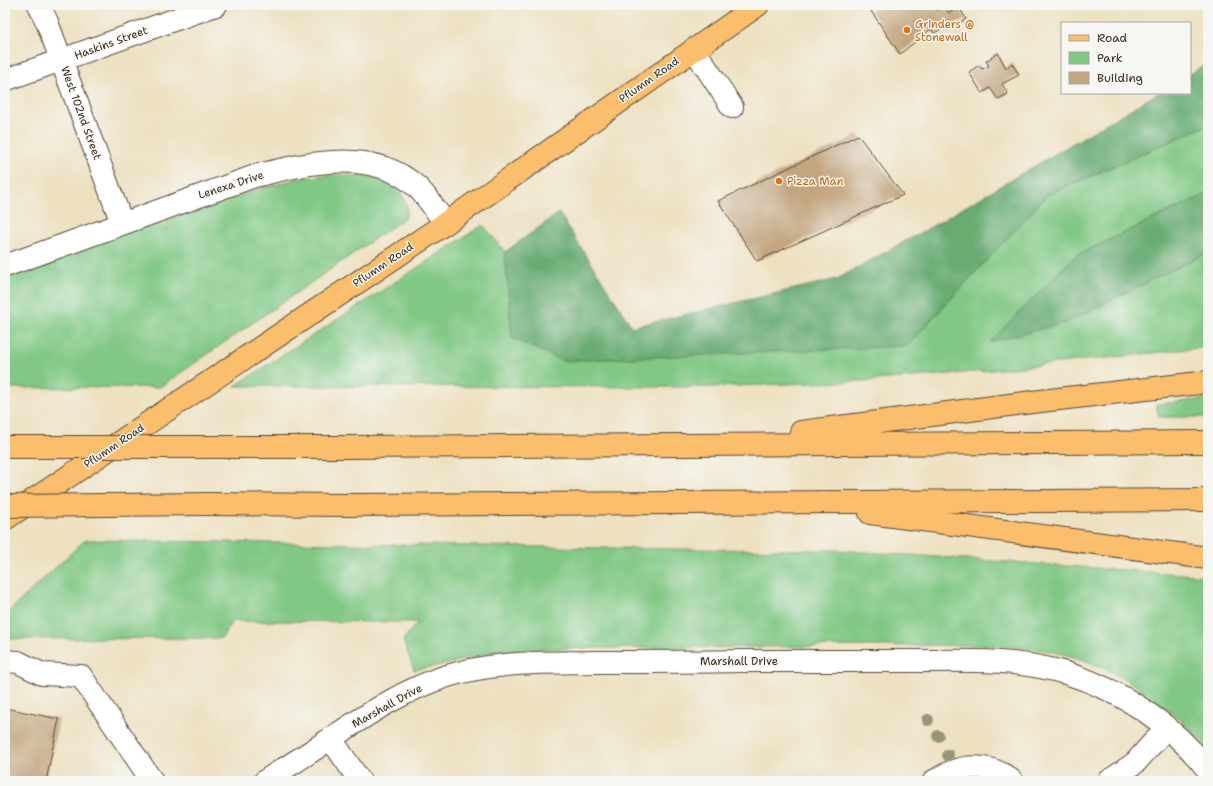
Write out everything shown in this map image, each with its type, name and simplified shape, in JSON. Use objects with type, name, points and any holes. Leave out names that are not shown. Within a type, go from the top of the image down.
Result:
[{"type":"main road","name":"Pflumm Road","points":[[5,519],[446,223],[758,5]]},
{"type":"main road","points":[[708,444],[1032,402],[1208,382]]},
{"type":"main road","points":[[5,447],[344,447],[1208,442]]},
{"type":"main road","points":[[5,506],[1208,500]]},
{"type":"main road","points":[[791,502],[1208,558]]},
{"type":"street","name":"West 102nd Street","points":[[39,5],[62,60],[122,223]]},
{"type":"street","name":"Haskins Street","points":[[5,80],[216,5]]},
{"type":"street","points":[[694,49],[732,107]]},
{"type":"street","name":"Lenexa Drive","points":[[5,266],[255,176],[286,168],[330,162],[353,162],[375,166],[398,174],[417,187],[446,223]]},
{"type":"street","points":[[5,661],[18,662],[42,674],[81,676],[152,781]]},
{"type":"street","name":"Marshall Drive","points":[[265,781],[377,709],[408,692],[443,678],[484,667],[524,663],[809,661],[1013,662],[1042,667],[1068,674],[1104,687],[1144,710],[1167,727],[1184,742],[1208,770]]},
{"type":"street","points":[[1109,781],[1135,763],[1167,727]]},
{"type":"street","points":[[331,739],[360,781]]},
{"type":"street","points":[[934,781],[950,772],[971,767],[991,770],[1012,781]]},
{"type":"green space","points":[[1208,63],[1208,125],[1047,195],[907,346],[563,361],[512,338],[505,252],[559,213],[632,327],[837,279],[931,227],[1156,94],[1191,94],[1191,73]]},
{"type":"green space","points":[[1208,125],[1208,193],[1075,256],[1065,323],[1208,252],[1208,347],[974,372],[864,381],[709,387],[235,386],[483,225],[505,252],[512,338],[907,346],[1047,195]]},
{"type":"green space","points":[[326,175],[359,176],[382,180],[392,185],[400,192],[405,201],[407,209],[406,217],[160,387],[5,388],[5,276],[158,222],[163,224],[165,230],[168,229],[166,222],[169,219],[262,188],[297,179]]},
{"type":"green space","points":[[1208,193],[1208,252],[1065,323],[990,342],[1075,256]]},
{"type":"green space","points":[[1208,399],[1208,417],[1159,417],[1156,404]]},
{"type":"green space","points":[[85,540],[837,550],[1208,576],[1208,748],[1162,704],[1144,691],[1106,669],[1067,655],[1038,650],[989,645],[524,649],[492,653],[452,663],[414,670],[403,640],[418,622],[232,621],[222,638],[5,639],[5,615]]},
{"type":"building","name":"Grinders @ Stonewall","points":[[879,5],[934,5],[937,10],[944,6],[949,13],[959,7],[966,19],[945,30],[943,28],[934,33],[931,29],[900,54],[871,11]]},
{"type":"building","points":[[998,53],[1006,68],[1012,63],[1019,75],[1002,84],[1008,94],[998,99],[990,88],[982,93],[969,72],[979,65],[982,69],[989,66],[986,61]]},
{"type":"building","points":[[858,135],[903,195],[757,261],[718,201]]},
{"type":"building","points":[[5,708],[59,719],[46,781],[5,781]]},
{"type":"place","name":"Grinders @ Stonewall","points":[[907,30]]},
{"type":"place","name":"Pizza Man","points":[[779,181]]}]
